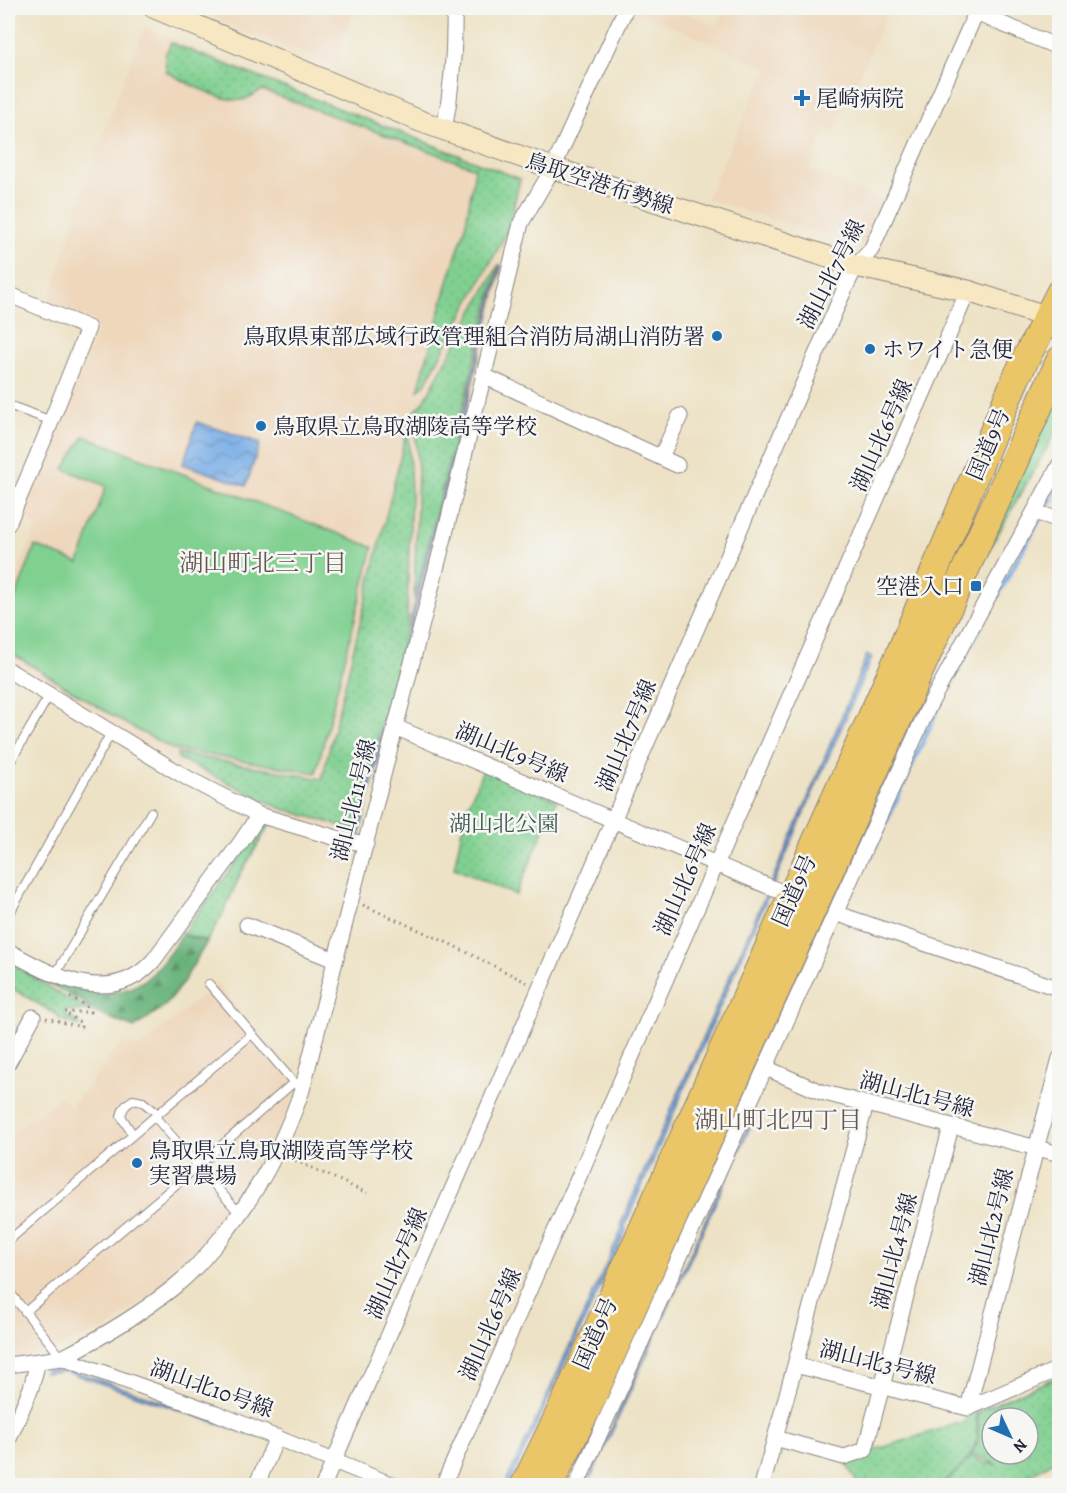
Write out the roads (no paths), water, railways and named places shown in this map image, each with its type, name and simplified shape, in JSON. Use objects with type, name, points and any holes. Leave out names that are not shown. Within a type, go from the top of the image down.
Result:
[{"type":"highway","name":"国道9号","points":[[524,1485],[570,1389],[897,660],[1016,378],[1054,318],[1059,292]]},
{"type":"highway","name":"国道9号","points":[[549,1485],[592,1398],[1059,360]]},
{"type":"main road","name":"鳥取空港布勢線","points":[[155,8],[444,130],[553,168],[856,266],[968,291],[1054,318]]},
{"type":"street","points":[[444,130],[455,44],[453,8]]},
{"type":"street","name":"湖山北11号線","points":[[62,1358],[109,1333],[176,1286],[205,1257],[240,1214],[252,1198],[277,1153],[335,960],[366,844],[441,553],[520,223],[553,168],[626,8]]},
{"type":"street","points":[[977,10],[1059,48]]},
{"type":"street","name":"湖山北7号線","points":[[323,1485],[541,989],[844,288],[856,266],[871,250],[977,10]]},
{"type":"street","name":"湖山北6号線","points":[[443,1485],[968,291]]},
{"type":"street","points":[[8,294],[88,328],[8,524]]},
{"type":"street","points":[[484,376],[677,465]]},
{"type":"street","points":[[661,457],[680,416]]},
{"type":"street","points":[[576,1485],[929,706],[1059,464]]},
{"type":"street","points":[[1034,512],[1059,519]]},
{"type":"street","points":[[8,670],[189,779],[259,815],[340,839],[366,844]]},
{"type":"street","name":"湖山北9号線","points":[[395,727],[777,890]]},
{"type":"street","points":[[8,951],[56,975],[81,984],[106,985],[133,979],[144,970],[259,815]]},
{"type":"street","points":[[835,914],[1059,989]]},
{"type":"street","points":[[247,925],[335,960]]},
{"type":"street","points":[[9,1054],[33,1017]]},
{"type":"street","name":"湖山北2号線","points":[[968,1408],[1059,1058]]},
{"type":"street","name":"湖山北1号線","points":[[766,1068],[821,1092],[1059,1154]]},
{"type":"street","name":"湖山北3号線","points":[[866,1104],[795,1365],[968,1408]]},
{"type":"street","name":"湖山北4号線","points":[[775,1438],[844,1457],[865,1450],[951,1126]]},
{"type":"street","name":"湖山北10号線","points":[[8,1365],[62,1358],[216,1413],[395,1485]]},
{"type":"street","points":[[968,1408],[1056,1370],[1059,1359]]},
{"type":"street","points":[[8,1441],[31,1388],[38,1362]]},
{"type":"street","points":[[762,1485],[795,1365]]},
{"type":"street","points":[[256,1485],[277,1437]]},
{"type":"lane","points":[[8,405],[51,421]]},
{"type":"lane","points":[[8,766],[50,694]]},
{"type":"lane","points":[[8,916],[111,733]]},
{"type":"lane","points":[[56,975],[151,812]]},
{"type":"lane","points":[[25,1312],[198,1166],[297,1087],[209,984]]},
{"type":"lane","points":[[8,1241],[252,1034]]},
{"type":"lane","points":[[133,1135],[121,1116],[123,1109],[133,1100],[143,1102],[157,1115],[240,1214]]},
{"type":"lane","points":[[8,1290],[62,1358]]},
{"type":"water","points":[[502,265],[359,836],[357,832]]},
{"type":"water","points":[[197,422],[260,443],[246,486],[183,464]]},
{"type":"water","points":[[867,655],[872,657],[625,1225],[626,1231],[509,1485],[504,1486],[622,1229],[621,1223],[805,805]]},
{"type":"water","points":[[752,1117],[754,1118],[591,1478],[589,1477]]},
{"type":"water","points":[[65,1368],[259,1434],[258,1437],[65,1371],[45,1373],[44,1370]]},
{"type":"waterway","points":[[1048,506],[1060,484]]},
{"type":"waterway","points":[[871,856],[947,688],[1039,520]]},
{"type":"place","name":"尾崎病院","points":[[802,98]]},
{"type":"place","name":"鳥取県東部広域行政管理組合消防局湖山消防署","points":[[717,336]]},
{"type":"place","name":"ホワイト急便","points":[[870,349]]},
{"type":"place","name":"鳥取県立鳥取湖陵高等学校","points":[[261,426]]},
{"type":"place","name":"空港入口","points":[[976,586]]},
{"type":"place","name":"鳥取県立鳥取湖陵高等学校 実習農場","points":[[137,1163]]},
{"type":"district","name":"湖山町北三丁目","points":[[263,563]]},
{"type":"district","name":"湖山町北四丁目","points":[[778,1120]]},
{"type":"park label","name":"湖山北公園","points":[[504,823]]}]
